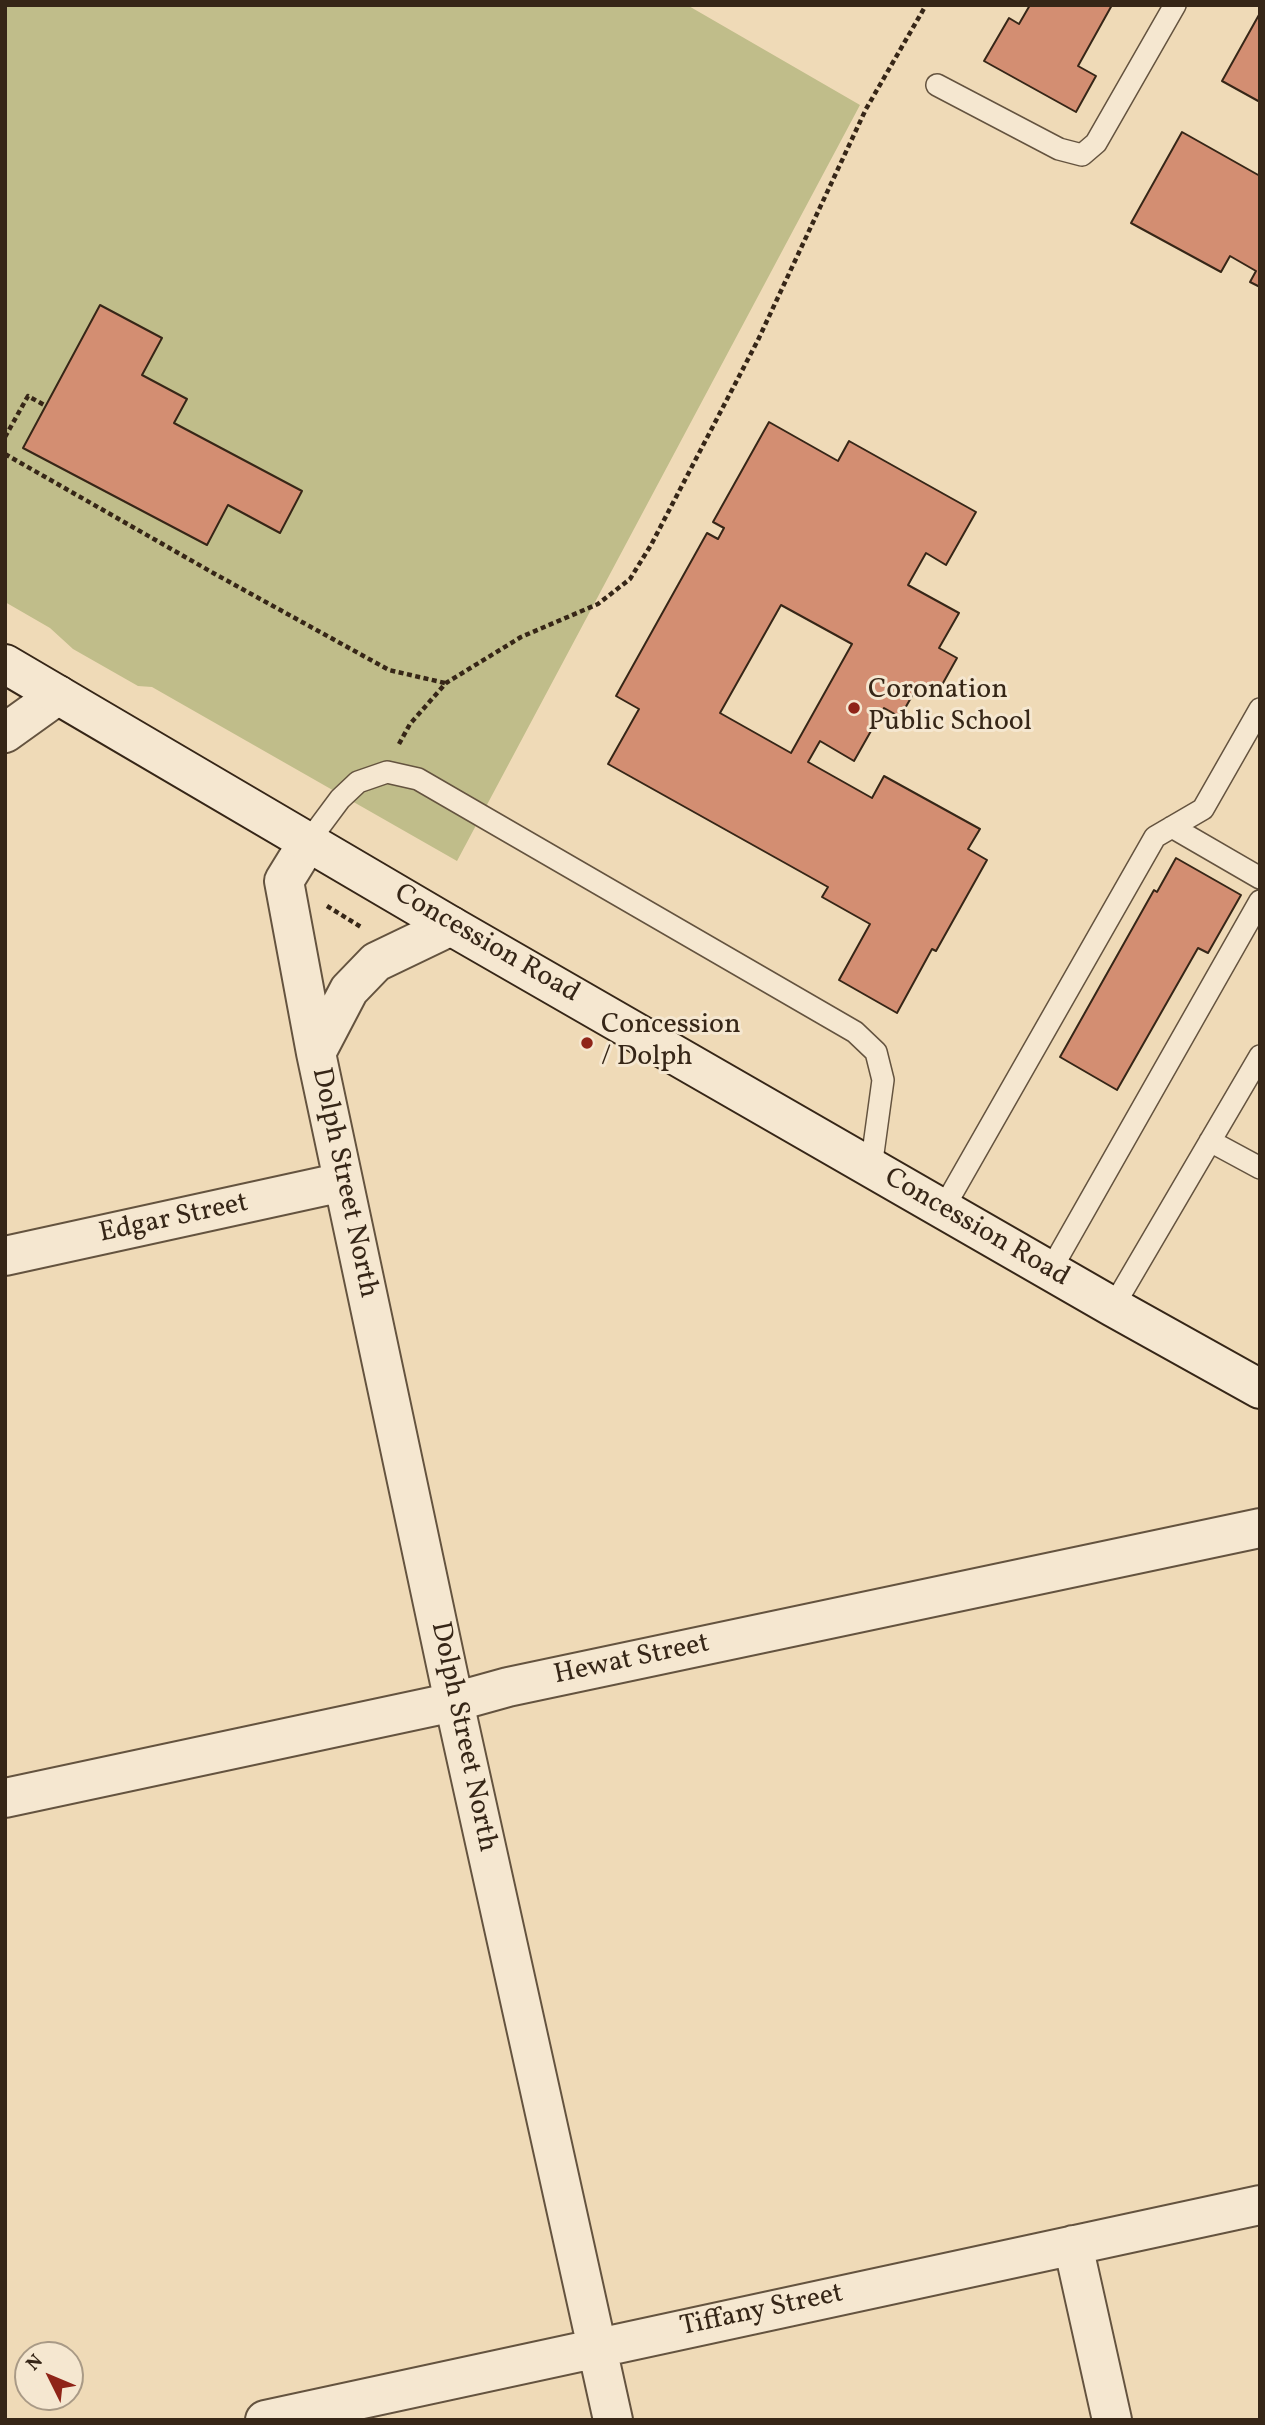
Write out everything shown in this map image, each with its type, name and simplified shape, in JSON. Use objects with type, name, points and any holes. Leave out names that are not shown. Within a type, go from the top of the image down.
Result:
[{"type":"street","name":"Concession Road","points":[[5,664],[451,926],[1260,1389]]},
{"type":"street","points":[[5,733],[58,695]]},
{"type":"street","name":"Dolph Street North","points":[[308,842],[284,881],[316,1053],[454,1702],[613,2420]]},
{"type":"street","name":"Dolph Street North","points":[[316,1053],[349,990],[376,962],[451,926]]},
{"type":"street","name":"Edgar Street","points":[[5,1256],[343,1182]]},
{"type":"street","name":"Hewat Street","points":[[5,1798],[454,1702],[509,1687],[1260,1528]]},
{"type":"street","name":"Tiffany Street","points":[[265,2420],[1260,2205]]},
{"type":"street","points":[[1073,2245],[1112,2420]]},
{"type":"lane","points":[[937,85],[1059,149],[1082,155],[1096,143],[1175,5]]},
{"type":"lane","points":[[943,1209],[1155,837],[1203,809],[1260,709]]},
{"type":"lane","points":[[308,842],[340,799],[358,782],[387,772],[418,779],[749,970],[855,1032],[876,1052],[883,1080],[871,1168]]},
{"type":"lane","points":[[1172,827],[1260,878]]},
{"type":"lane","points":[[1050,1271],[1260,901]]},
{"type":"lane","points":[[1113,1307],[1260,1056]]},
{"type":"lane","points":[[1210,1141],[1260,1168]]},
{"type":"path","points":[[396,748],[418,713],[446,683],[520,637],[598,604],[629,579],[651,545],[758,340],[866,109],[926,5]]},
{"type":"path","points":[[5,437],[28,396],[46,406]]},
{"type":"path","points":[[5,454],[389,670],[446,683]]},
{"type":"path","points":[[317,901],[372,933]]},
{"type":"shaded area","points":[[5,5],[687,5],[860,105],[457,861],[152,687],[138,686],[73,649],[50,628],[5,602]]},
{"type":"building","points":[[1030,5],[1112,5],[1078,66],[1096,76],[1076,112],[984,61],[1009,18],[1019,24]]},
{"type":"building","points":[[1260,13],[1260,102],[1222,81]]},
{"type":"building","points":[[1182,132],[1260,176],[1260,287],[1250,282],[1256,271],[1230,256],[1221,272],[1131,223]]},
{"type":"building","points":[[100,305],[162,338],[142,375],[187,399],[174,423],[302,491],[280,533],[228,505],[207,545],[23,448]]},
{"type":"building","points":[[769,422],[838,461],[849,441],[976,512],[946,565],[926,553],[908,585],[959,613],[939,648],[957,658],[938,692],[920,682],[900,717],[884,708],[854,761],[820,741],[808,762],[872,798],[884,776],[980,829],[968,849],[987,860],[936,951],[932,949],[897,1013],[839,980],[870,924],[822,897],[828,887],[608,764],[639,709],[616,696],[707,533],[718,539],[724,528],[713,522]],"holes":[[[781,605],[852,644],[791,753],[720,713]]]},
{"type":"building","points":[[1176,858],[1241,895],[1208,953],[1198,948],[1117,1090],[1060,1057],[1154,890],[1157,892]]},
{"type":"place","name":"Coronation Public School","points":[[854,708]]},
{"type":"place","name":"Concession / Dolph","points":[[587,1043]]}]
